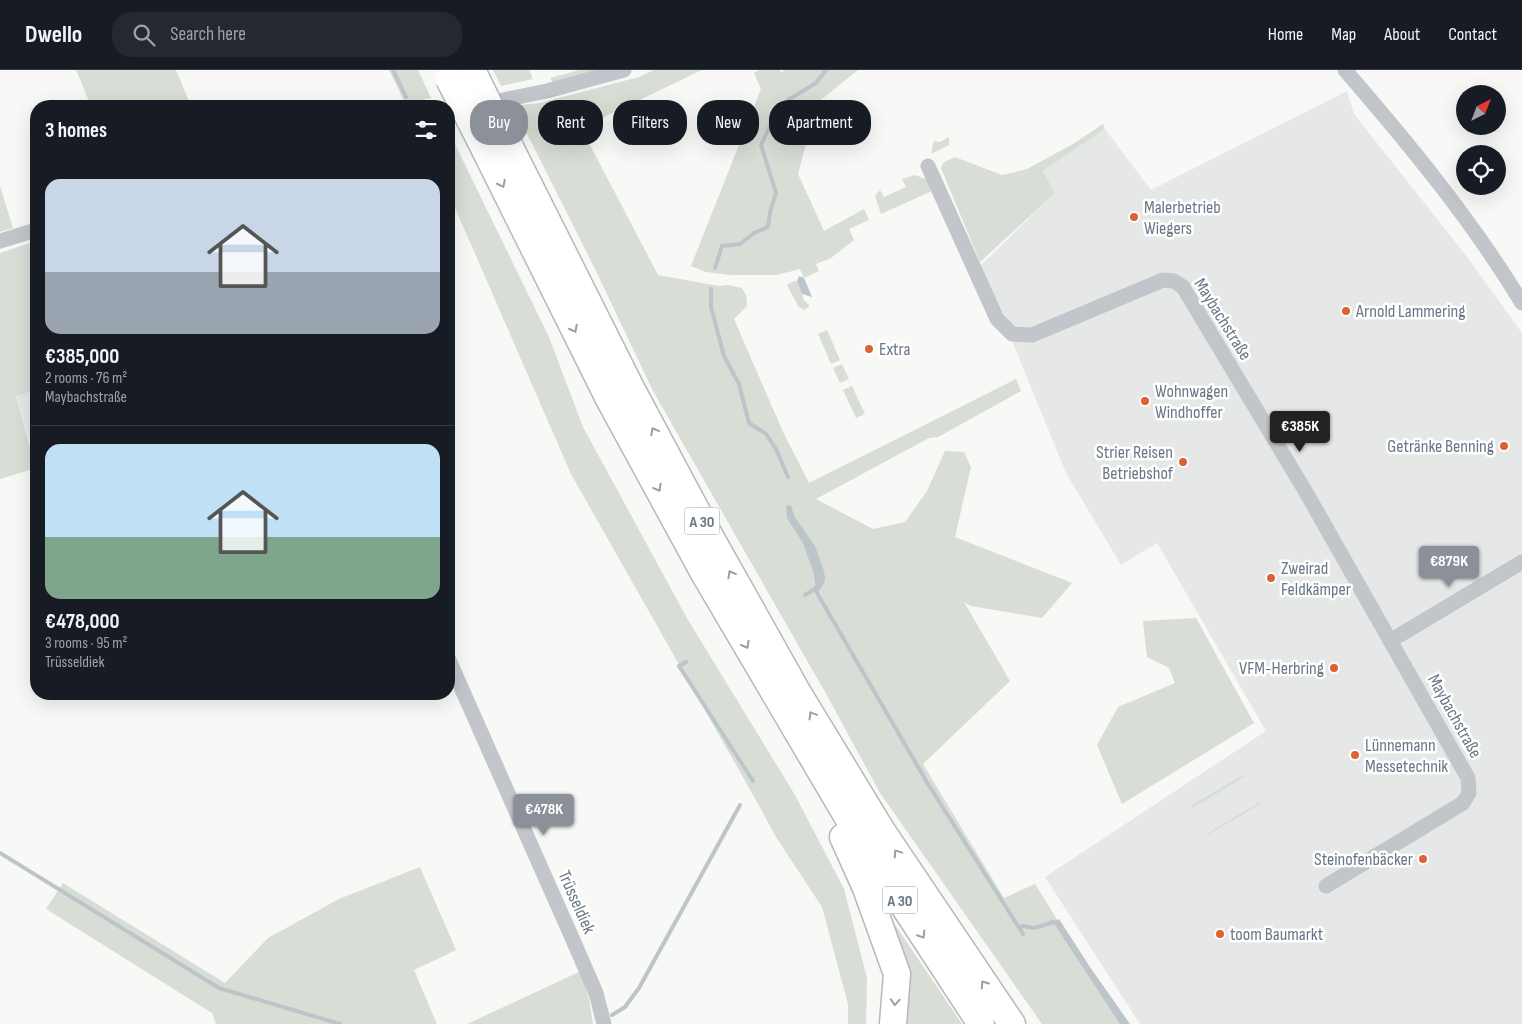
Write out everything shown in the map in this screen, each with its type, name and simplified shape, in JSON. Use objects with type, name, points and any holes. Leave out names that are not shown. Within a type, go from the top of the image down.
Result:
[{"type":"highway","name":"A 30","points":[[460,73],[474,100]]},
{"type":"highway","name":"A 30","points":[[496,145],[609,399],[705,575],[864,846],[981,1024]]},
{"type":"highway","name":"A 30","points":[[496,145],[798,693],[882,832],[1012,1024]]},
{"type":"highway","points":[[822,775],[842,835],[866,888],[897,974],[893,1024]]},
{"type":"street","points":[[455,110],[548,91],[624,70]]},
{"type":"street","points":[[1345,70],[1430,171],[1481,240],[1522,303]]},
{"type":"street","name":"Maybachstraße","points":[[928,166],[997,320],[1012,334],[1032,335],[1163,280],[1174,281],[1183,287],[1302,486],[1468,778],[1469,793],[1463,803],[1326,886]]},
{"type":"street","points":[[0,241],[30,232]]},
{"type":"street","points":[[1390,640],[1522,562]]},
{"type":"street","name":"Trüsseldiek","points":[[455,673],[574,940],[596,993],[604,1024]]},
{"type":"shaded area","points":[[76,70],[176,70],[188,100],[88,100]]},
{"type":"shaded area","points":[[389,70],[418,70],[431,98],[404,100]]},
{"type":"shaded area","points":[[493,70],[529,70],[533,79],[501,86]]},
{"type":"shaded area","points":[[579,70],[607,70],[554,84],[550,78]]},
{"type":"shaded area","points":[[654,70],[702,70],[639,100],[613,100],[613,113],[603,117],[603,100],[551,100],[639,77]]},
{"type":"shaded area","points":[[759,70],[779,70],[781,72],[786,70],[858,70],[821,100],[769,100],[769,145],[806,145],[798,174],[824,231],[864,209],[869,220],[849,229],[854,240],[831,258],[816,264],[819,271],[804,278],[800,269],[777,275],[730,275],[706,272],[691,266],[739,145],[759,145],[759,100],[757,100],[761,89],[754,73]]},
{"type":"shaded area","points":[[1347,91],[1354,114],[1468,258],[1522,333],[1522,1024],[1140,1024],[1045,877],[1266,731],[1157,543],[1121,565],[1066,473],[981,265],[1055,193],[1043,171],[1105,129],[1151,190]]},
{"type":"shaded area","points":[[538,103],[538,145],[590,145],[658,275],[719,286],[729,285],[742,288],[746,295],[747,306],[734,319],[783,432],[809,483],[1016,379],[1021,391],[938,437],[929,438],[816,499],[873,529],[905,522],[927,491],[945,451],[964,452],[971,467],[955,537],[1072,583],[1042,618],[971,606],[964,602],[1010,681],[923,764],[1004,898],[1035,884],[1122,1024],[1042,1024],[880,793],[829,699],[653,391],[595,269],[528,136],[528,104]]},
{"type":"shaded area","points":[[1103,124],[1105,129],[1043,171],[1055,193],[980,262],[941,168],[944,162],[955,157],[1002,175],[1027,169],[1073,144]]},
{"type":"shaded area","points":[[949,137],[949,145],[931,154],[934,141],[940,142]]},
{"type":"shaded area","points":[[455,144],[549,337],[583,427],[688,620],[795,795],[844,889],[867,978],[866,1024],[848,1024],[848,1004],[822,907],[776,837],[571,474],[455,208]]},
{"type":"shaded area","points":[[915,175],[928,180],[932,191],[881,214],[875,196],[880,190],[884,197],[906,187],[902,179]]},
{"type":"shaded area","points":[[0,186],[13,228],[0,232]]},
{"type":"shaded area","points":[[30,243],[30,392],[16,396],[30,446],[30,470],[0,479],[0,253]]},
{"type":"shaded area","points":[[799,276],[804,278],[812,297],[802,294],[797,281]]},
{"type":"shaded area","points":[[797,281],[804,300],[810,306],[804,310],[798,306],[787,285]]},
{"type":"shaded area","points":[[827,330],[840,360],[831,364],[818,334]]},
{"type":"shaded area","points":[[842,364],[849,379],[840,383],[833,368]]},
{"type":"shaded area","points":[[852,386],[865,414],[856,418],[843,390]]},
{"type":"shaded area","points":[[30,392],[30,443],[16,395]]},
{"type":"shaded area","points":[[791,505],[794,516],[815,546],[824,571],[824,583],[816,591],[814,574],[803,543],[787,518],[786,506]]},
{"type":"shaded area","points":[[1196,618],[1254,723],[1122,804],[1097,745],[1118,707],[1175,683],[1169,668],[1147,657],[1143,621]]},
{"type":"shaded area","points":[[1243,775],[1244,777],[1193,808],[1192,805]]},
{"type":"shaded area","points":[[1260,802],[1261,804],[1208,833]]},
{"type":"shaded area","points":[[420,867],[456,950],[414,970],[437,1024],[216,1024],[212,1013],[46,909],[63,883],[225,983],[268,938],[339,899]]},
{"type":"shaded area","points":[[875,895],[962,1024],[900,1024]]},
{"type":"shaded area","points":[[1059,919],[1130,1024],[1120,1024],[1055,925],[1054,922]]},
{"type":"shaded area","points":[[581,971],[589,999],[593,1024],[467,1024]]},
{"type":"waterway","points":[[393,70],[406,97]]},
{"type":"waterway","points":[[715,268],[722,246],[740,244],[754,233],[768,227],[776,193],[761,145],[769,128],[788,100],[816,83],[826,70]]},
{"type":"waterway","points":[[711,289],[711,307],[724,356],[739,384],[749,423],[766,434],[776,449],[788,477]]},
{"type":"waterway","points":[[805,595],[818,587]]},
{"type":"waterway","points":[[816,588],[817,593],[928,784],[1023,934]]},
{"type":"waterway","points":[[686,662],[679,666],[753,781]]},
{"type":"waterway","points":[[612,1015],[625,1007],[639,988],[740,805]]},
{"type":"waterway","points":[[0,853],[219,988],[340,1024]]},
{"type":"waterway","points":[[1020,927],[1034,928],[1054,922]]},
{"type":"place","name":"Malerbetrieb Wiegers","points":[[1134,217]]},
{"type":"place","name":"Arnold Lammering","points":[[1346,311]]},
{"type":"place","name":"Extra","points":[[869,349]]},
{"type":"place","name":"Wohnwagen Windhoffer","points":[[1145,401]]},
{"type":"place","name":"Getränke Benning","points":[[1504,446]]},
{"type":"place","name":"Strier Reisen Betriebshof","points":[[1183,462]]},
{"type":"place","name":"Zweirad Feldkämper","points":[[1271,578]]},
{"type":"place","name":"VFM-Herbring","points":[[1334,668]]},
{"type":"place","name":"Lünnemann Messetechnik","points":[[1355,755]]},
{"type":"place","name":"Steinofenbäcker","points":[[1423,859]]},
{"type":"place","name":"toom Baumarkt","points":[[1220,934]]}]
